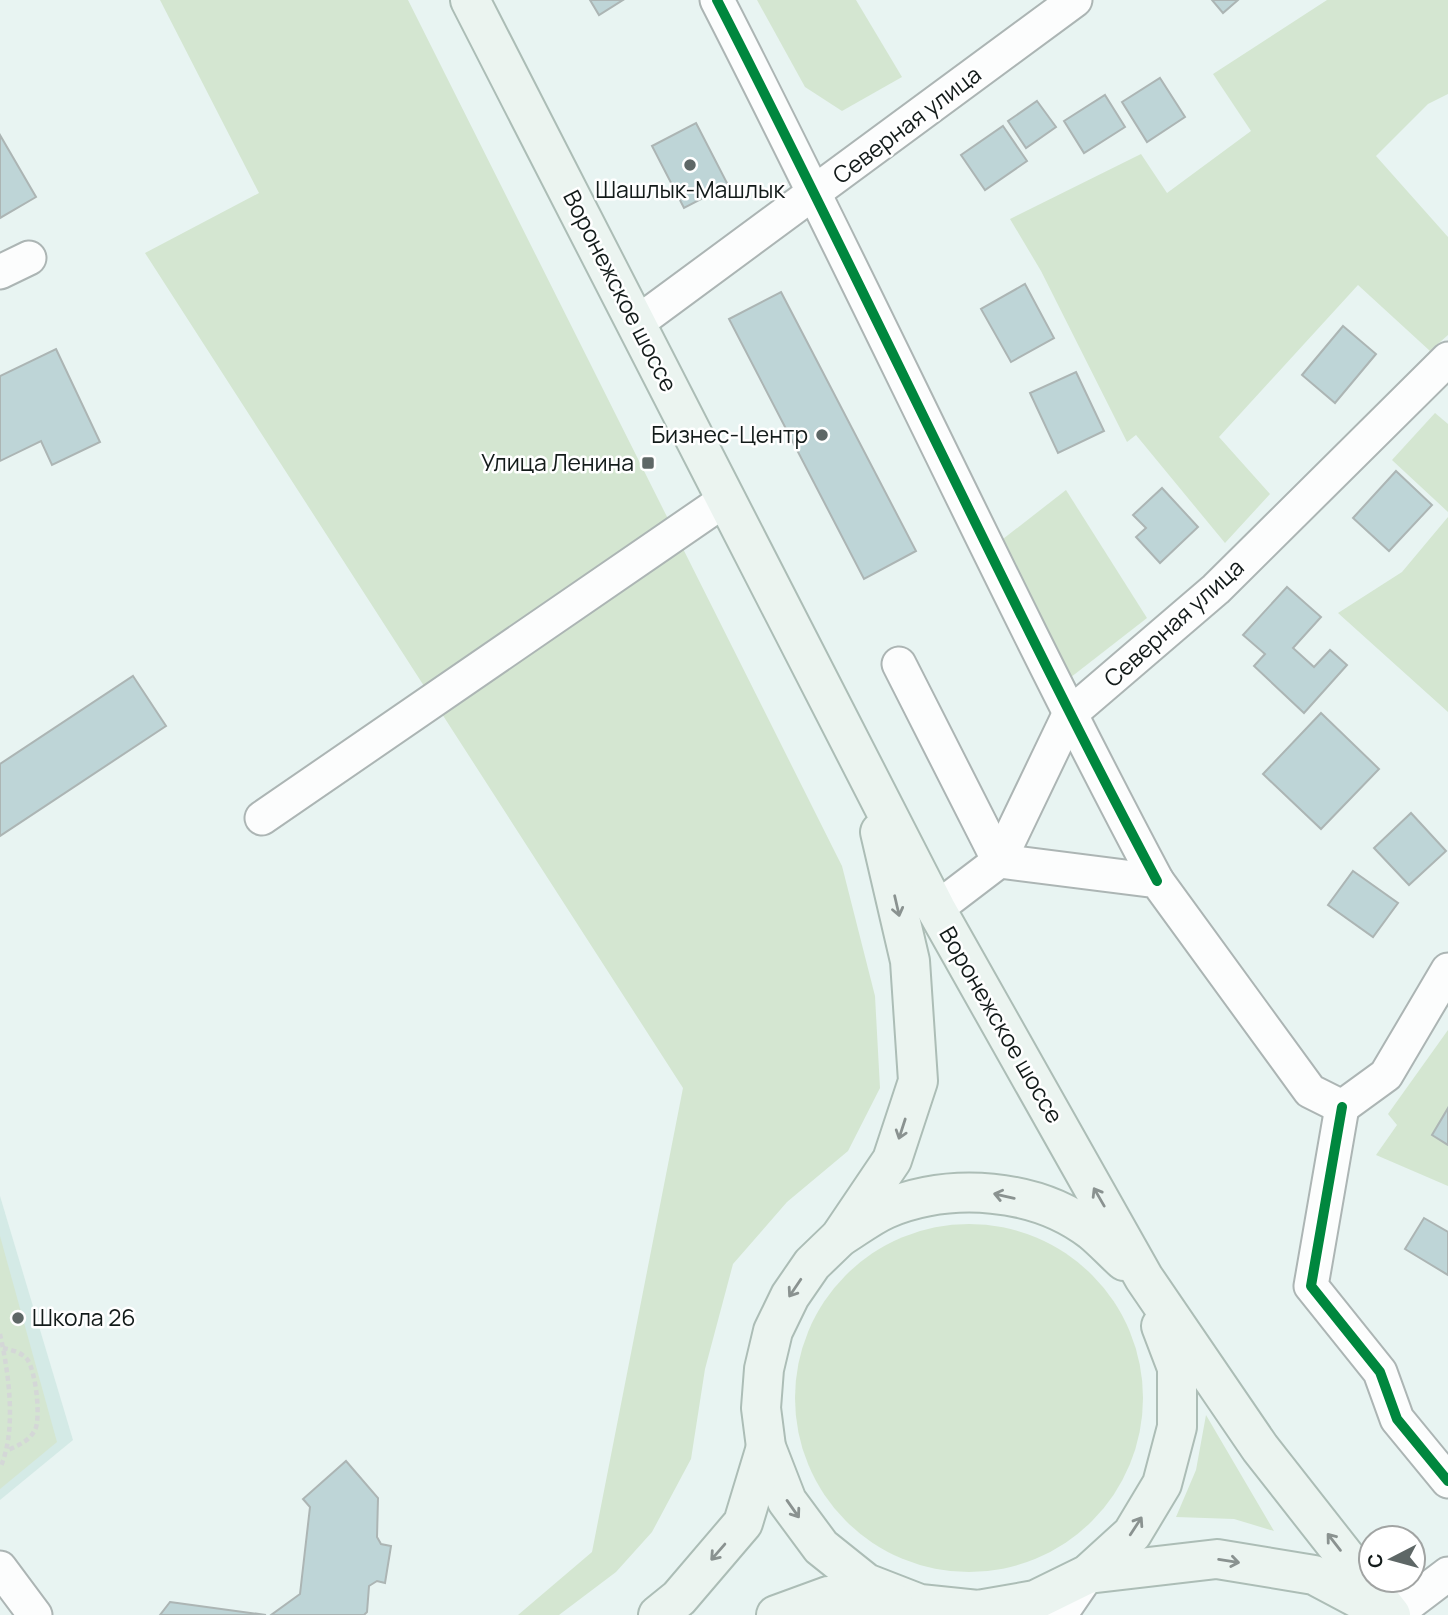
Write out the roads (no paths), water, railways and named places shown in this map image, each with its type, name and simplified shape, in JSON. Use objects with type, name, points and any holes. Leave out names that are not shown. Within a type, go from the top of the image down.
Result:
[{"type":"main road","name":"Воронежское шоссе","points":[[470,0],[936,909],[1144,1278],[1260,1448],[1392,1615]]},
{"type":"main road","name":"Воронежское шоссе","points":[[840,1237],[886,1209],[938,1194],[991,1193],[1044,1205],[1091,1230],[1144,1278],[1177,1368],[1177,1427],[1162,1484],[1132,1534],[1088,1574],[1035,1600],[978,1610],[928,1610],[866,1583],[821,1547],[787,1501],[766,1447],[762,1395],[764,1369],[773,1331],[790,1296],[812,1264],[840,1237],[892,1160],[918,1080],[910,961],[864,768]]},
{"type":"main road","points":[[658,1615],[679,1598],[743,1523],[766,1447]]},
{"type":"main road","name":"Воронежское шоссе","points":[[1088,1574],[1217,1559],[1314,1574],[1392,1615]]},
{"type":"main road","points":[[776,1615],[828,1596],[928,1610]]},
{"type":"street","points":[[717,0],[816,192],[1069,715],[1157,881],[1310,1091],[1342,1108]]},
{"type":"street","name":"Северная улица","points":[[637,323],[1075,0]]},
{"type":"street","name":"Северная улица","points":[[936,909],[999,861],[1069,715],[1216,589],[1448,359]]},
{"type":"street","points":[[262,818],[726,499]]},
{"type":"street","points":[[900,664],[999,861],[1157,881]]},
{"type":"street","points":[[1448,970],[1386,1075],[1342,1108],[1311,1286],[1380,1372],[1397,1419],[1448,1480]]},
{"type":"street","points":[[0,1569],[26,1612]]},
{"type":"street","points":[[1060,1615],[1088,1574]]},
{"type":"street","points":[[1392,1615],[1448,1574]]},
{"type":"place","name":"Шашлык-Машлык","points":[[690,165]]},
{"type":"place","name":"Бизнес-Центр","points":[[822,435]]},
{"type":"place","name":"Улица Ленина","points":[[648,463]]},
{"type":"place","name":"Школа 26","points":[[18,1318]]}]
